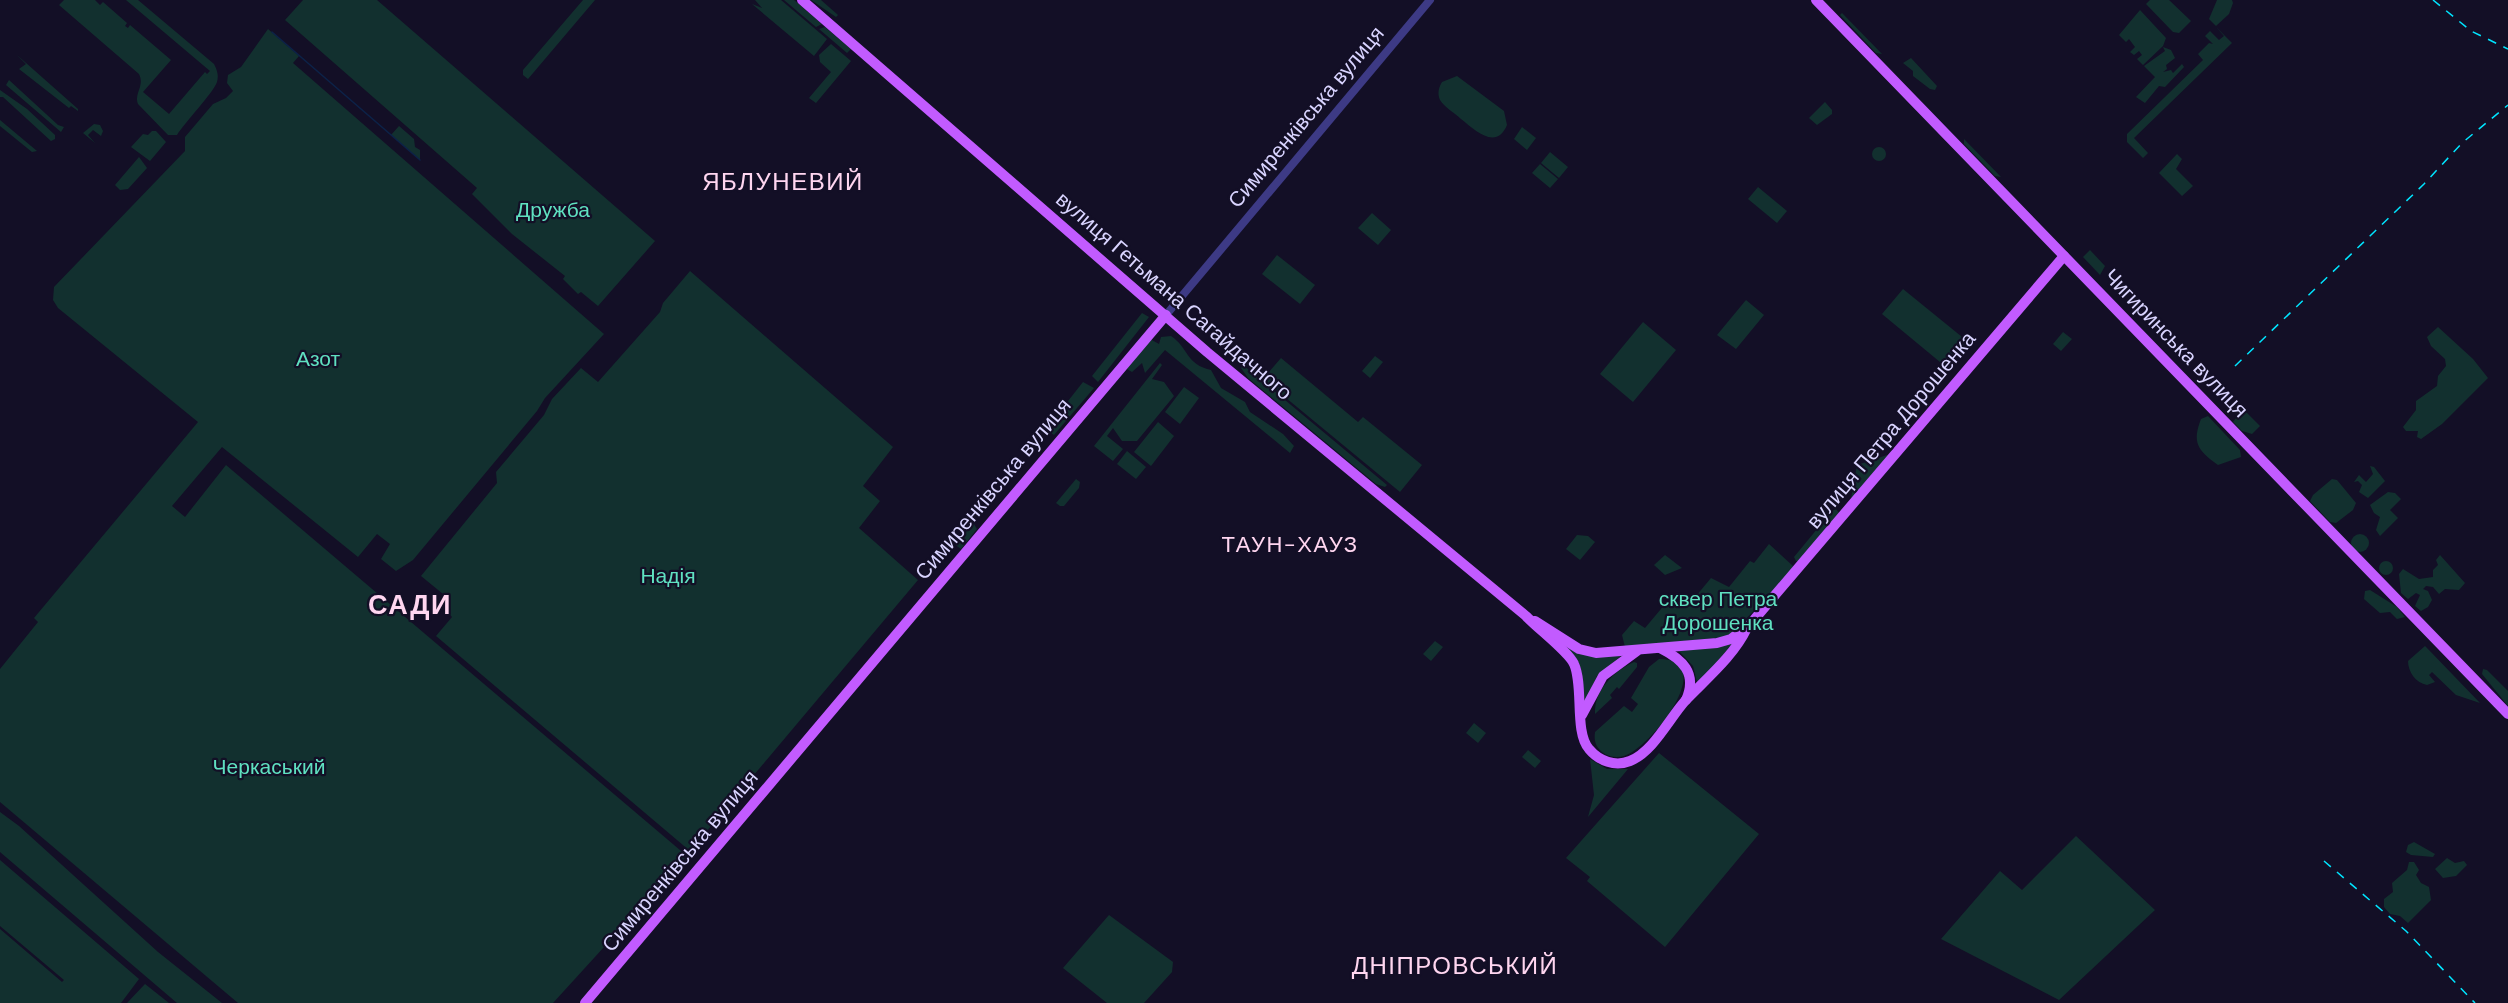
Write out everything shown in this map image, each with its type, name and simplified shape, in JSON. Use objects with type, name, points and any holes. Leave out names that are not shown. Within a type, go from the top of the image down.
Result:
[{"type":"main road","name":"вулиця Гетьмана Сагайдачного","points":[[802,0],[1166,315],[1526,616],[1573,662],[1582,715]]},
{"type":"main road","name":"Чигиринська вулиця","points":[[1816,0],[2508,714]]},
{"type":"main road","name":"вулиця Петра Дорошенка","points":[[1747,628],[1723,642],[1640,650],[1603,676],[1582,715],[1585,744],[1596,756],[1611,763],[1623,763],[1639,756],[1686,700],[1701,688],[1739,642],[1747,628],[2064,256]]},
{"type":"main road","name":"Симиренківська вулиця","points":[[585,1003],[1166,315]]},
{"type":"main road","name":"вулиця Гетьмана Сагайдачного","points":[[1526,616],[1582,650],[1600,653],[1640,650]]},
{"type":"main road","points":[[1659,648],[1681,660],[1688,671],[1691,684],[1686,700]]},
{"type":"street","name":"Симиренківська вулиця","points":[[1166,315],[1430,0]]},
{"type":"green space","points":[[64,0],[95,0],[100,5],[103,2],[127,23],[125,26],[128,28],[130,25],[171,60],[143,92],[169,114],[205,72],[207,74],[210,71],[126,0],[138,0],[214,64],[218,77],[215,87],[177,135],[168,135],[138,104],[137,96],[141,82],[139,74],[59,5]]},
{"type":"green space","name":"Дружба","points":[[303,0],[377,0],[655,241],[598,306],[581,292],[578,294],[563,279],[565,276],[512,234],[472,194],[477,188],[285,20]]},
{"type":"green space","points":[[583,0],[595,0],[528,79],[523,75],[523,70]]},
{"type":"green space","points":[[755,0],[781,0],[827,39],[814,56],[752,4],[762,8]]},
{"type":"green space","points":[[784,0],[794,0],[822,24],[816,27]]},
{"type":"green space","points":[[811,0],[821,0],[838,15],[836,17]]},
{"type":"green space","points":[[2150,0],[2169,0],[2191,21],[2179,33],[2173,32],[2146,4]]},
{"type":"green space","points":[[2217,0],[2232,0],[2233,3],[2229,14],[2216,26],[2209,19]]},
{"type":"green space","points":[[2140,10],[2166,38],[2163,46],[2143,65],[2137,59],[2142,55],[2139,51],[2134,55],[2130,52],[2135,47],[2129,39],[2126,42],[2119,35]]},
{"type":"green space","points":[[1842,13],[1882,54],[1876,53],[1840,15]]},
{"type":"green space","points":[[825,27],[851,49],[847,53],[819,29]]},
{"type":"green space","points":[[2216,27],[2232,43],[2134,138],[2148,153],[2143,158],[2127,142],[2127,134],[2203,60],[2198,54],[2209,43],[2213,44],[2205,36],[2210,31],[2219,40],[2224,36]]},
{"type":"green space","points":[[268,29],[299,56],[293,63],[604,334],[545,398],[537,411],[413,560],[396,571],[381,559],[390,544],[377,534],[358,557],[222,447],[172,506],[185,517],[226,465],[687,856],[553,1003],[238,1003],[0,802],[0,669],[38,622],[34,618],[198,422],[58,308],[53,300],[54,287],[185,151],[185,137],[213,104],[226,98],[233,91],[227,83],[228,75],[241,67]]},
{"type":"green space","points":[[831,44],[851,61],[816,103],[809,98],[831,72],[820,62],[819,55]]},
{"type":"green space","points":[[2163,47],[2171,50],[2175,58],[2166,65],[2167,69],[2163,72],[2171,70],[2173,73],[2182,64],[2184,67],[2165,87],[2159,86],[2145,103],[2136,97],[2155,77],[2144,66],[2165,51]]},
{"type":"green space","points":[[17,55],[78,111],[71,106],[69,108],[19,69],[26,64]]},
{"type":"green space","points":[[1911,58],[1937,86],[1935,90],[1930,89],[1913,76],[1913,71],[1903,63]]},
{"type":"green space","points":[[1457,76],[1504,111],[1507,125],[1497,137],[1479,133],[1440,100],[1439,90],[1442,82]]},
{"type":"green space","points":[[9,80],[58,125],[64,127],[61,132],[6,85]]},
{"type":"green space","points":[[0,90],[27,109],[55,135],[55,139],[51,141],[3,97],[0,97]]},
{"type":"green space","points":[[1825,102],[1832,110],[1832,114],[1817,125],[1809,118]]},
{"type":"green space","points":[[0,120],[37,151],[32,152],[0,126]]},
{"type":"green space","points":[[94,124],[100,125],[103,131],[101,136],[93,130],[88,135],[95,143],[83,133]]},
{"type":"green space","points":[[399,126],[414,139],[415,147],[420,150],[420,160],[391,135]]},
{"type":"green space","points":[[1522,127],[1536,138],[1527,150],[1514,139]]},
{"type":"green space","points":[[156,131],[166,142],[150,161],[131,147],[143,134],[148,135]]},
{"type":"green space","points":[[1964,139],[2001,177],[1995,176],[1964,144]]},
{"type":"green space","points":[[1879,147],[1884,149],[1886,154],[1884,159],[1879,161],[1874,159],[1872,154],[1874,149]]},
{"type":"green space","points":[[1550,152],[1568,167],[1559,178],[1541,163]]},
{"type":"green space","points":[[2177,154],[2182,159],[2176,169],[2193,186],[2182,196],[2159,173]]},
{"type":"green space","points":[[139,157],[147,168],[128,189],[120,190],[115,185]]},
{"type":"green space","points":[[1540,164],[1558,179],[1550,188],[1532,173]]},
{"type":"green space","points":[[1758,187],[1787,211],[1777,223],[1748,199]]},
{"type":"green space","points":[[1372,213],[1391,230],[1378,245],[1358,228]]},
{"type":"green space","points":[[2090,250],[2105,266],[2100,275],[2083,257]]},
{"type":"green space","points":[[1277,255],[1315,285],[1300,304],[1262,274]]},
{"type":"green space","name":"Надія","points":[[690,271],[893,447],[863,486],[880,501],[859,528],[918,580],[690,851],[436,636],[452,617],[438,601],[443,594],[421,576],[497,483],[496,472],[544,415],[552,399],[581,368],[598,382],[660,312],[663,303]]},
{"type":"green space","points":[[1903,289],[1967,341],[1946,367],[1882,314]]},
{"type":"green space","points":[[1746,300],[1764,315],[1736,349],[1717,335]]},
{"type":"green space","points":[[1142,313],[1149,317],[1098,382],[1092,376]]},
{"type":"green space","points":[[1643,322],[1676,350],[1633,402],[1600,374]]},
{"type":"green space","points":[[2438,327],[2473,359],[2488,378],[2442,424],[2421,439],[2417,437],[2418,431],[2406,431],[2403,427],[2416,410],[2416,401],[2437,386],[2438,376],[2446,366],[2445,359],[2431,346],[2427,337]]},
{"type":"green space","points":[[2063,332],[2072,339],[2061,351],[2053,344]]},
{"type":"green space","points":[[1171,336],[1196,364],[1211,370],[1221,388],[1245,402],[1250,412],[1283,434],[1294,446],[1290,453],[1165,350],[1145,373],[1142,363],[1132,372],[1125,368],[1150,339],[1159,344],[1161,337]]},
{"type":"green space","points":[[1375,356],[1383,362],[1370,378],[1362,371]]},
{"type":"green space","points":[[1281,358],[1358,422],[1363,417],[1422,465],[1400,492],[1263,379]]},
{"type":"green space","points":[[1160,363],[1162,365],[1152,379],[1164,382],[1174,396],[1137,441],[1122,441],[1113,428],[1107,436],[1123,449],[1113,461],[1094,446]]},
{"type":"green space","points":[[1243,365],[1387,485],[1385,487],[1376,484],[1248,378],[1241,368]]},
{"type":"green space","points":[[1083,382],[1094,388],[1054,435],[1046,429]]},
{"type":"green space","points":[[1184,387],[1199,398],[1180,424],[1165,412]]},
{"type":"green space","points":[[2243,409],[2260,426],[2252,434],[2242,431],[2233,422]]},
{"type":"green space","points":[[2208,416],[2240,450],[2241,457],[2218,465],[2205,455],[2198,445],[2197,434],[2201,419]]},
{"type":"green space","points":[[1158,422],[1174,436],[1151,466],[1134,452]]},
{"type":"green space","points":[[1127,451],[1146,467],[1136,479],[1117,464]]},
{"type":"green space","points":[[1890,454],[1851,499],[1857,465]]},
{"type":"green space","points":[[2370,466],[2374,467],[2385,481],[2368,498],[2359,492],[2362,485],[2358,481],[2354,482],[2359,475],[2366,482],[2373,474]]},
{"type":"green space","points":[[1076,479],[1080,482],[1079,488],[1064,506],[1060,506],[1056,503]]},
{"type":"green space","points":[[2332,479],[2337,480],[2356,503],[2353,510],[2336,523],[2330,522],[2310,501],[2313,495]]},
{"type":"green space","points":[[2388,492],[2395,493],[2401,499],[2390,510],[2398,518],[2380,536],[2376,530],[2380,517],[2374,513],[2370,505]]},
{"type":"green space","points":[[1836,509],[1839,513],[1800,561],[1796,561],[1794,557]]},
{"type":"green space","points":[[972,521],[977,529],[961,549],[954,544]]},
{"type":"green space","points":[[2360,534],[2366,537],[2369,543],[2366,549],[2360,552],[2354,549],[2351,543],[2354,537]]},
{"type":"green space","points":[[1577,535],[1588,536],[1595,542],[1580,560],[1566,549]]},
{"type":"green space","name":"сквер Петра Дорошенка","points":[[1769,544],[1793,566],[1789,575],[1733,632],[1725,637],[1625,647],[1622,635],[1634,621],[1645,628],[1671,597],[1686,608],[1711,578],[1729,587],[1750,561],[1754,563]]},
{"type":"green space","points":[[1665,555],[1682,568],[1665,575],[1654,565]]},
{"type":"green space","points":[[2440,555],[2465,583],[2459,590],[2445,589],[2439,594],[2433,587],[2426,586],[2423,589],[2428,591],[2432,600],[2428,607],[2421,611],[2415,606],[2420,595],[2416,593],[2408,599],[2401,593],[2399,574],[2403,569],[2419,579],[2433,577],[2433,570],[2438,565],[2436,560]]},
{"type":"green space","points":[[2386,561],[2391,563],[2393,568],[2391,573],[2386,575],[2381,573],[2379,568],[2381,563]]},
{"type":"green space","points":[[2370,590],[2397,607],[2405,617],[2397,619],[2390,612],[2380,613],[2364,599],[2365,591]]},
{"type":"green space","points":[[1550,634],[1570,647],[1622,655],[1597,676],[1584,704],[1581,672]]},
{"type":"green space","points":[[1435,641],[1443,647],[1431,661],[1423,654]]},
{"type":"green space","points":[[1734,641],[1698,686],[1693,666],[1678,650]]},
{"type":"green space","points":[[2425,646],[2480,703],[2456,695],[2432,672],[2429,675],[2435,682],[2427,685],[2413,676],[2408,661]]},
{"type":"green space","points":[[1659,659],[1676,663],[1683,673],[1682,688],[1674,705],[1663,722],[1636,750],[1621,757],[1604,754],[1596,745],[1595,732],[1624,706],[1632,712],[1638,704],[1631,698],[1649,667]]},
{"type":"green space","points":[[1634,662],[1637,663],[1637,667],[1619,689],[1617,687],[1610,695],[1612,698],[1595,714],[1598,697],[1607,682]]},
{"type":"green space","points":[[2483,669],[2487,670],[2508,691],[2508,706],[2482,674]]},
{"type":"green space","points":[[1474,723],[1486,733],[1478,743],[1466,733]]},
{"type":"green space","points":[[1528,750],[1541,761],[1535,768],[1522,757]]},
{"type":"green space","points":[[1659,753],[1759,834],[1665,947],[1587,881],[1590,877],[1566,858]]},
{"type":"green space","points":[[1590,759],[1607,769],[1628,769],[1588,817],[1594,795]]},
{"type":"green space","points":[[0,812],[19,826],[158,952],[222,1003],[177,1003],[0,852]]},
{"type":"green space","points":[[2076,836],[2155,910],[2059,1000],[1941,939],[2000,871],[2022,890]]},
{"type":"green space","points":[[2414,842],[2435,854],[2433,857],[2411,855],[2406,852],[2408,845]]},
{"type":"green space","points":[[2447,858],[2455,863],[2464,861],[2467,865],[2456,876],[2443,878],[2435,869]]},
{"type":"green space","points":[[0,860],[139,979],[121,1003],[0,1003],[0,929],[62,982],[64,980],[0,926]]},
{"type":"green space","points":[[2409,862],[2414,862],[2419,870],[2416,875],[2421,883],[2429,887],[2431,900],[2408,923],[2400,916],[2390,914],[2384,907],[2384,899],[2393,892],[2392,883],[2407,870]]},
{"type":"green space","points":[[1109,915],[1173,962],[1172,972],[1144,1003],[1107,1003],[1063,968]]},
{"type":"green space","points":[[145,984],[169,1003],[127,1003]]},
{"type":"waterway","points":[[272,32],[420,160]]},
{"type":"railway","points":[[2433,0],[2471,31],[2508,49]]},
{"type":"railway","points":[[2235,366],[2424,184],[2462,143],[2508,105]]},
{"type":"railway","points":[[2324,861],[2406,931],[2475,1003]]},
{"type":"district","name":"ЯБЛУНЕВИЙ","points":[[783,181]]},
{"type":"district","name":"ТАУН-ХАУЗ","points":[[1290,544]]},
{"type":"district","name":"САДИ","points":[[410,604]]},
{"type":"district","name":"ДНІПРОВСЬКИЙ","points":[[1455,965]]},
{"type":"park label","name":"Азот","points":[[318,359]]},
{"type":"park label","name":"Черкаський","points":[[269,767]]}]
